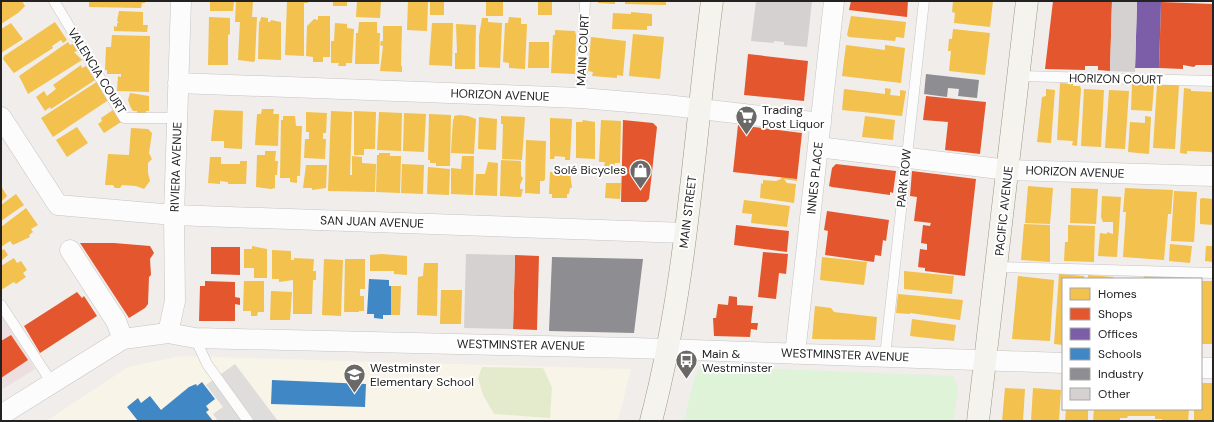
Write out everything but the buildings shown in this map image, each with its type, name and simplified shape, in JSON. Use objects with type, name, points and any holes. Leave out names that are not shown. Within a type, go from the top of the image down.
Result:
[{"type":"street","name":"RIVIERA AVENUE","points":[[168,333],[175,301],[174,216],[181,1]]},
{"type":"street","name":"MAIN STREET","points":[[651,421],[668,349],[686,233],[712,1]]},
{"type":"street","name":"INNES PLACE","points":[[795,354],[834,1]]},
{"type":"street","name":"PACIFIC AVENUE","points":[[978,421],[1027,1]]},
{"type":"street","name":"HORIZON AVENUE","points":[[178,83],[581,98],[701,109],[821,123]]},
{"type":"street","name":"SAN JUAN AVENUE","points":[[1,117],[58,205],[174,216],[686,233]]},
{"type":"street","name":"HORIZON AVENUE","points":[[818,147],[1008,170],[1213,176]]},
{"type":"street","points":[[70,250],[116,321],[123,339]]},
{"type":"street","name":"WESTMINSTER AVENUE","points":[[1,415],[123,339],[168,333],[195,338],[668,349],[1062,363]]},
{"type":"street","points":[[1202,368],[1213,368]]},
{"type":"lane","name":"VALENCIA COURT","points":[[54,1],[124,118],[177,118]]},
{"type":"lane","name":"MAIN COURT","points":[[581,98],[585,1]]},
{"type":"lane","name":"PARK ROW","points":[[885,356],[924,1]]},
{"type":"lane","name":"HORIZON COURT","points":[[1019,76],[1213,81]]},
{"type":"lane","points":[[997,267],[1213,273]]},
{"type":"lane","points":[[1,305],[52,383]]},
{"type":"lane","points":[[195,338],[207,364],[248,421]]},
{"type":"shaded area","points":[[1,315],[35,369],[1,390]]},
{"type":"shaded area","name":"Westminster Elementary School","points":[[180,356],[631,369],[618,421],[46,421],[128,367]]},
{"type":"shaded area","points":[[235,364],[278,421],[218,421],[213,414],[223,407],[206,385]]},
{"type":"green space","points":[[701,366],[953,376],[958,386],[954,421],[684,421],[695,376]]},
{"type":"green space","points":[[482,367],[543,368],[552,387],[550,418],[494,414],[483,395],[478,378]]},
{"type":"place","name":"Trading Post Liquor","points":[[746,136]]},
{"type":"place","name":"Solé Bicycles","points":[[641,190]]},
{"type":"place","name":"Main & Westminster","points":[[686,380]]},
{"type":"place","name":"Westminster Elementary School","points":[[355,394]]}]
